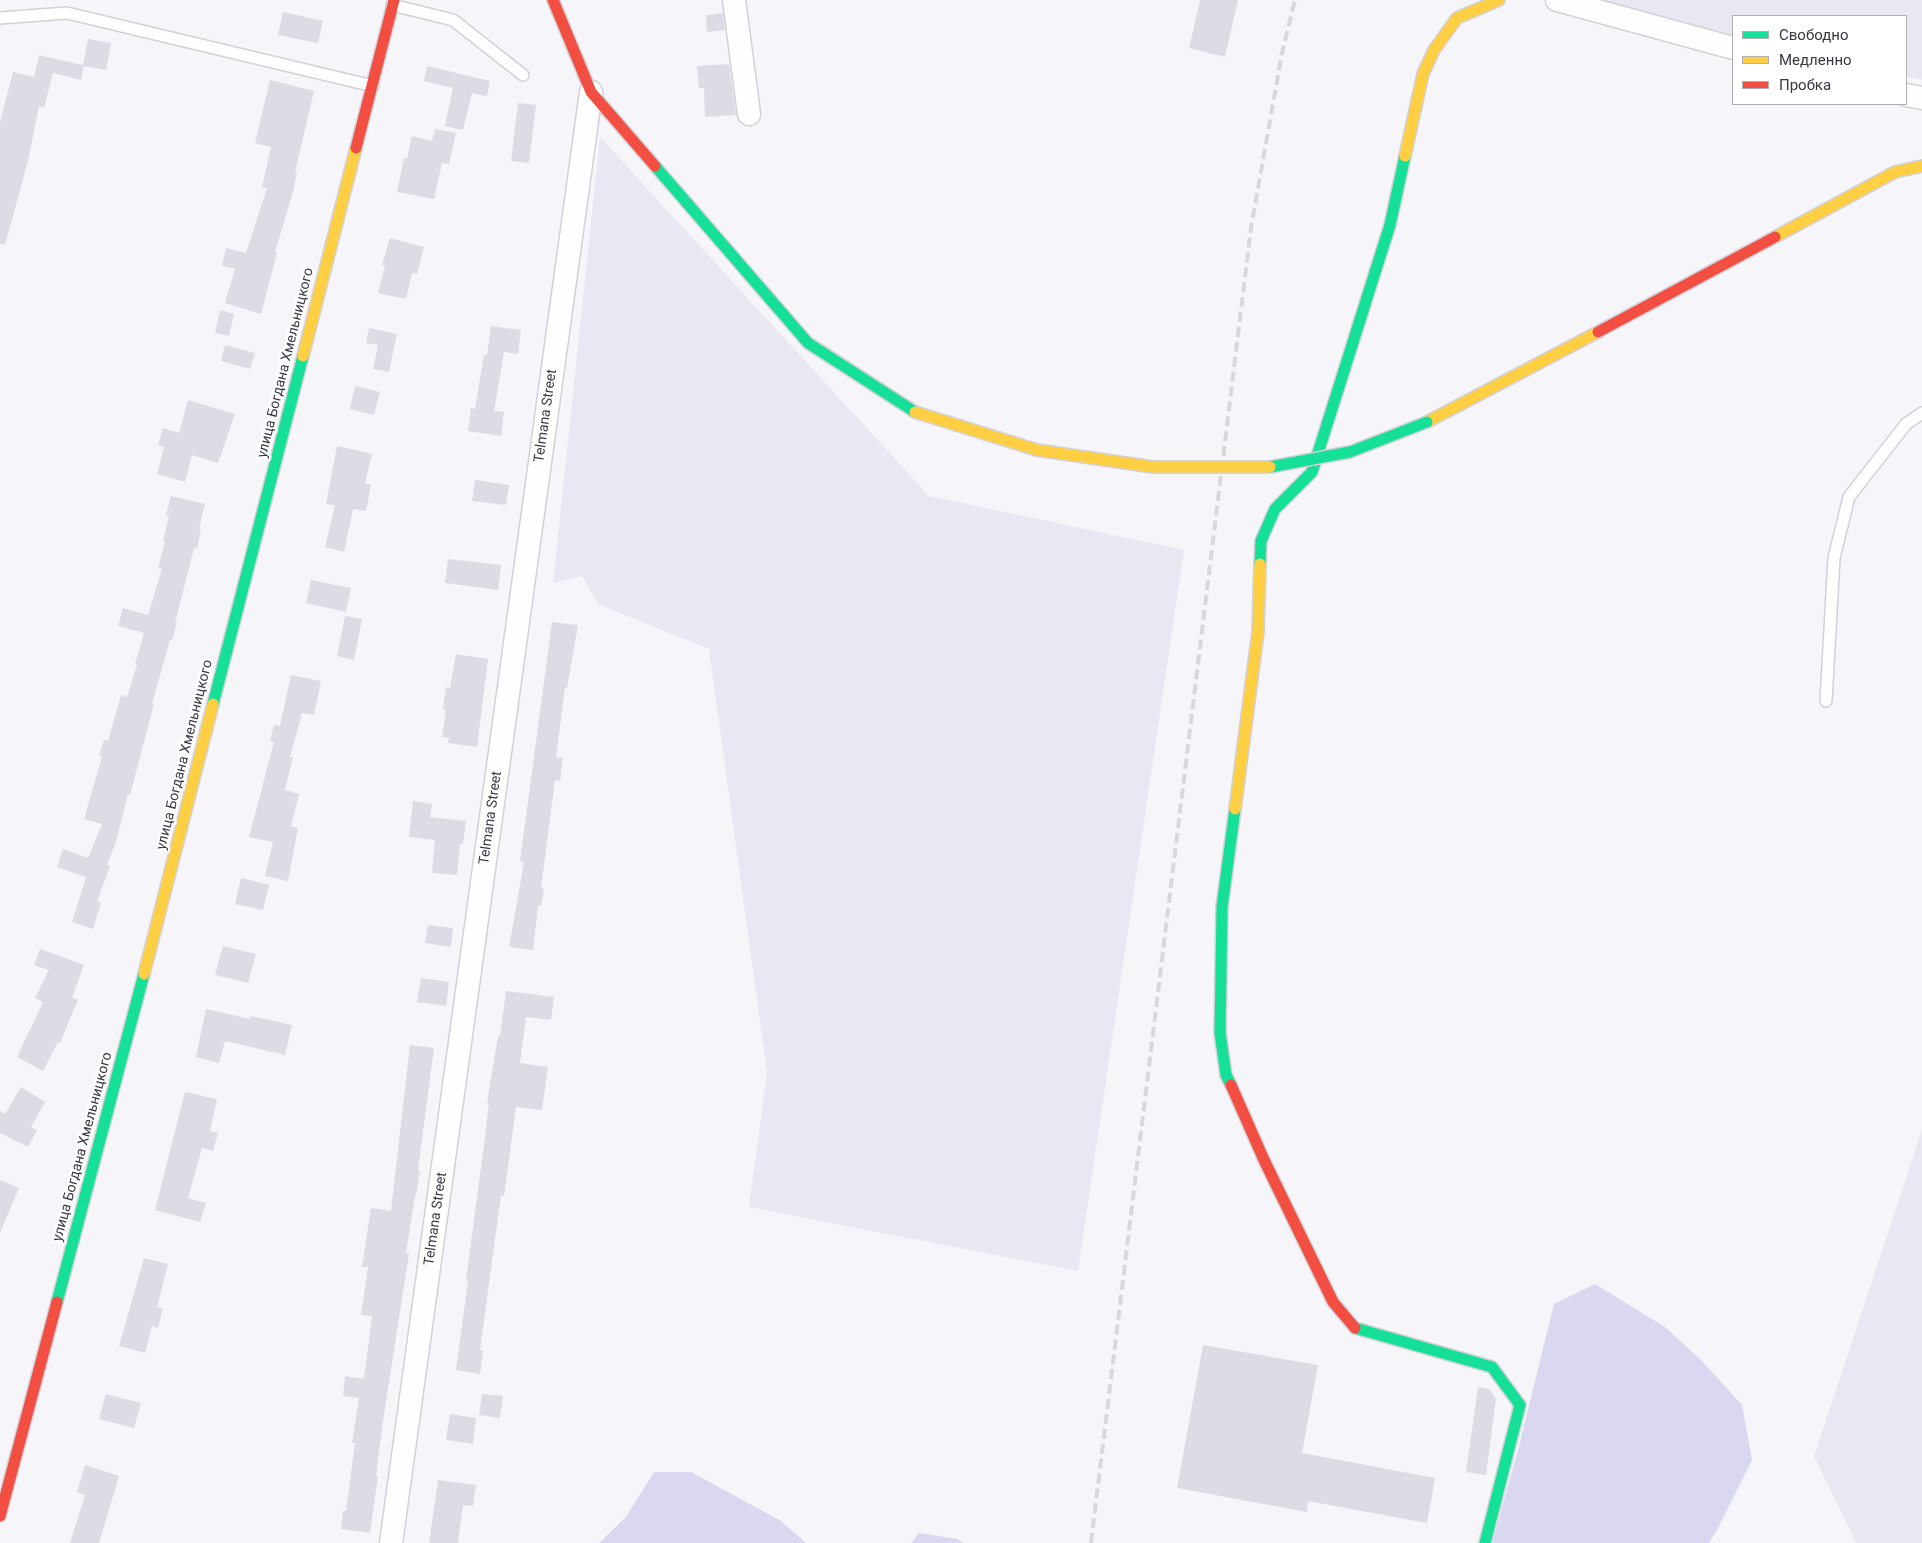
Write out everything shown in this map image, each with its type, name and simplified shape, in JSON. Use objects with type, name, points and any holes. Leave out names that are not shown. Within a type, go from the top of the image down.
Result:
[{"type":"street","points":[[553,0],[591,92],[808,343],[915,412],[1037,450],[1153,467],[1266,468],[1350,452],[1427,422],[1573,346],[1895,172],[1922,166]]},
{"type":"street","points":[[734,0],[750,114]]},
{"type":"street","points":[[1485,1543],[1520,1405],[1492,1367],[1356,1329],[1333,1302],[1264,1160],[1226,1075],[1220,1033],[1222,906],[1258,632],[1261,541],[1275,509],[1312,472],[1390,224],[1423,74],[1434,50],[1458,18],[1499,0]]},
{"type":"street","points":[[1556,0],[1732,48]]},
{"type":"street","name":"улица Богдана Хмельницкого","points":[[0,1516],[115,1085],[373,86],[393,2]]},
{"type":"street","name":"Telmana Street","points":[[392,1543],[591,92]]},
{"type":"street","points":[[1907,95],[1922,98]]},
{"type":"lane","points":[[393,2],[453,20],[523,75]]},
{"type":"lane","points":[[0,18],[67,12],[373,86]]},
{"type":"lane","points":[[1826,701],[1834,558],[1849,497],[1906,424],[1922,413]]},
{"type":"shaded area","points":[[1590,0],[1922,0],[1922,80],[1907,76],[1907,15],[1732,15],[1732,35]]},
{"type":"shaded area","points":[[600,137],[929,496],[1184,550],[1078,1271],[749,1207],[767,1073],[709,649],[598,604],[582,576],[553,583]]},
{"type":"shaded area","points":[[1922,1130],[1922,1543],[1856,1543],[1814,1456]]},
{"type":"shaded area","points":[[1595,1284],[1665,1327],[1701,1360],[1742,1405],[1752,1460],[1709,1543],[1492,1543],[1519,1446],[1554,1304]]},
{"type":"shaded area","points":[[654,1472],[691,1472],[781,1521],[806,1543],[599,1543],[626,1517]]},
{"type":"shaded area","points":[[919,1533],[958,1539],[963,1543],[911,1543]]},
{"type":"building","points":[[1200,0],[1238,0],[1225,57],[1189,48]]},
{"type":"building","points":[[283,12],[323,21],[318,43],[278,35]]},
{"type":"building","points":[[723,13],[725,30],[707,32],[706,15]]},
{"type":"building","points":[[88,39],[111,43],[106,70],[84,66],[81,80],[53,73],[44,108],[39,106],[28,161],[5,245],[0,244],[0,122],[13,72],[34,77],[39,55],[83,65]]},
{"type":"building","points":[[729,64],[736,115],[705,117],[704,88],[699,88],[697,66]]},
{"type":"building","points":[[427,66],[490,81],[487,96],[472,93],[463,130],[445,126],[453,88],[424,81]]},
{"type":"building","points":[[270,80],[314,91],[295,172],[297,172],[293,192],[275,252],[277,253],[261,314],[225,303],[235,269],[222,266],[226,248],[246,253],[267,188],[262,187],[271,147],[255,143]]},
{"type":"building","points":[[518,103],[536,105],[529,163],[511,161]]},
{"type":"building","points":[[435,129],[456,133],[449,164],[442,163],[434,199],[397,192],[404,158],[407,158],[412,136],[432,141]]},
{"type":"building","points":[[390,238],[424,247],[417,274],[412,273],[406,299],[378,293],[385,266],[382,265]]},
{"type":"building","points":[[220,310],[234,314],[229,336],[215,333]]},
{"type":"building","points":[[491,326],[521,330],[518,354],[504,352],[494,411],[504,412],[501,436],[468,431],[471,408],[475,409],[484,355],[487,355]]},
{"type":"building","points":[[369,328],[397,334],[389,372],[373,369],[378,345],[366,343]]},
{"type":"building","points":[[225,345],[255,353],[250,369],[221,361]]},
{"type":"building","points":[[355,386],[380,392],[374,415],[350,409]]},
{"type":"building","points":[[188,400],[235,414],[218,463],[192,455],[185,482],[157,474],[164,447],[158,445],[163,428],[179,433]]},
{"type":"building","points":[[337,446],[372,454],[365,483],[371,485],[366,511],[353,509],[344,552],[325,547],[335,505],[326,504]]},
{"type":"building","points":[[475,480],[509,485],[506,505],[472,501]]},
{"type":"building","points":[[171,496],[205,504],[199,529],[201,529],[197,549],[194,548],[175,623],[177,623],[172,640],[170,640],[152,704],[154,704],[130,795],[128,794],[116,842],[107,865],[110,866],[97,901],[101,903],[93,929],[72,922],[86,877],[57,867],[63,849],[88,858],[102,824],[84,819],[102,757],[99,756],[104,740],[108,741],[121,695],[127,697],[144,633],[118,626],[123,608],[148,615],[162,569],[158,568],[165,541],[163,541],[169,516],[166,515]]},
{"type":"building","points":[[448,559],[501,565],[498,590],[445,583]]},
{"type":"building","points":[[311,580],[351,588],[346,612],[306,603]]},
{"type":"building","points":[[345,616],[362,619],[354,660],[337,656]]},
{"type":"building","points":[[552,622],[578,625],[567,688],[565,688],[556,757],[563,758],[560,781],[555,780],[541,888],[544,889],[541,906],[538,906],[533,950],[509,947],[524,862],[520,861]]},
{"type":"building","points":[[456,654],[488,659],[477,747],[448,743],[449,738],[442,737],[446,710],[443,709],[446,687],[450,688]]},
{"type":"building","points":[[291,675],[321,681],[314,715],[302,713],[290,757],[293,757],[285,790],[299,794],[291,826],[298,828],[288,881],[265,876],[273,842],[249,837],[274,742],[270,741],[274,725],[280,726]]},
{"type":"building","points":[[413,801],[432,804],[430,817],[466,821],[463,844],[460,844],[457,875],[432,873],[435,840],[409,837]]},
{"type":"building","points":[[241,878],[269,885],[263,910],[235,904]]},
{"type":"building","points":[[428,925],[453,928],[451,947],[425,943]]},
{"type":"building","points":[[223,946],[256,954],[248,983],[215,975]]},
{"type":"building","points":[[40,949],[84,965],[72,997],[78,1000],[60,1043],[58,1042],[43,1071],[17,1057],[43,1002],[35,998],[49,970],[34,965]]},
{"type":"building","points":[[421,978],[449,982],[446,1006],[417,1002]]},
{"type":"building","points":[[506,991],[554,997],[551,1020],[526,1017],[520,1063],[548,1067],[542,1110],[516,1107],[504,1196],[501,1195],[480,1350],[483,1351],[480,1374],[456,1370],[489,1103],[487,1103],[498,1036],[500,1036]]},
{"type":"building","points":[[206,1009],[250,1019],[251,1016],[292,1025],[285,1055],[225,1041],[219,1063],[196,1057]]},
{"type":"building","points":[[410,1045],[434,1048],[418,1170],[420,1171],[406,1253],[409,1254],[383,1421],[370,1533],[341,1529],[343,1511],[346,1511],[355,1443],[352,1443],[359,1398],[343,1396],[345,1376],[364,1379],[372,1316],[361,1315],[368,1267],[362,1267],[371,1208],[391,1211]]},
{"type":"building","points":[[21,1087],[45,1102],[31,1127],[37,1130],[28,1147],[0,1133],[0,1111],[5,1114]]},
{"type":"building","points":[[185,1092],[217,1099],[210,1131],[218,1133],[213,1151],[202,1148],[188,1198],[206,1203],[200,1222],[155,1210]]},
{"type":"building","points":[[0,1180],[19,1188],[0,1233]]},
{"type":"building","points":[[144,1258],[168,1264],[157,1307],[163,1308],[158,1328],[152,1326],[145,1353],[119,1346]]},
{"type":"building","points":[[1203,1345],[1318,1365],[1302,1453],[1435,1478],[1427,1523],[1308,1501],[1307,1512],[1177,1488]]},
{"type":"building","points":[[1478,1387],[1489,1389],[1496,1399],[1486,1475],[1466,1472]]},
{"type":"building","points":[[106,1394],[141,1403],[134,1428],[99,1419]]},
{"type":"building","points":[[482,1394],[503,1396],[500,1418],[479,1415]]},
{"type":"building","points":[[450,1414],[476,1418],[473,1444],[446,1440]]},
{"type":"building","points":[[85,1465],[119,1476],[99,1543],[70,1543],[85,1495],[77,1492]]},
{"type":"building","points":[[438,1480],[476,1485],[473,1506],[463,1505],[458,1543],[429,1543]]},
{"type":"railway","points":[[1091,1543],[1251,228],[1282,53],[1295,0]]},
{"type":"traffic: fast","points":[[1260,564],[1261,541],[1275,509],[1312,472],[1390,225],[1405,156]]},
{"type":"traffic: fast","points":[[655,166],[808,343],[915,412]]},
{"type":"traffic: fast","points":[[213,704],[303,356]]},
{"type":"traffic: fast","points":[[1270,467],[1350,452],[1427,422]]},
{"type":"traffic: fast","points":[[1231,1085],[1226,1075],[1220,1033],[1222,907],[1235,809]]},
{"type":"traffic: fast","points":[[57,1302],[144,974]]},
{"type":"traffic: fast","points":[[1355,1328],[1492,1367],[1520,1405],[1485,1543]]},
{"type":"traffic: slow","points":[[1405,156],[1423,74],[1434,50],[1457,18],[1499,0]]},
{"type":"traffic: slow","points":[[303,356],[356,148]]},
{"type":"traffic: slow","points":[[1775,237],[1895,172],[1922,166]]},
{"type":"traffic: slow","points":[[1427,422],[1598,332]]},
{"type":"traffic: slow","points":[[915,412],[1037,450],[1153,467],[1270,467]]},
{"type":"traffic: slow","points":[[1235,809],[1258,632],[1260,564]]},
{"type":"traffic: slow","points":[[144,974],[213,704]]},
{"type":"traffic: jam","points":[[356,148],[394,0]]},
{"type":"traffic: jam","points":[[553,0],[591,92],[655,166]]},
{"type":"traffic: jam","points":[[1598,332],[1775,237]]},
{"type":"traffic: jam","points":[[1231,1085],[1264,1160],[1333,1302],[1355,1328]]},
{"type":"traffic: jam","points":[[0,1516],[57,1302]]}]
